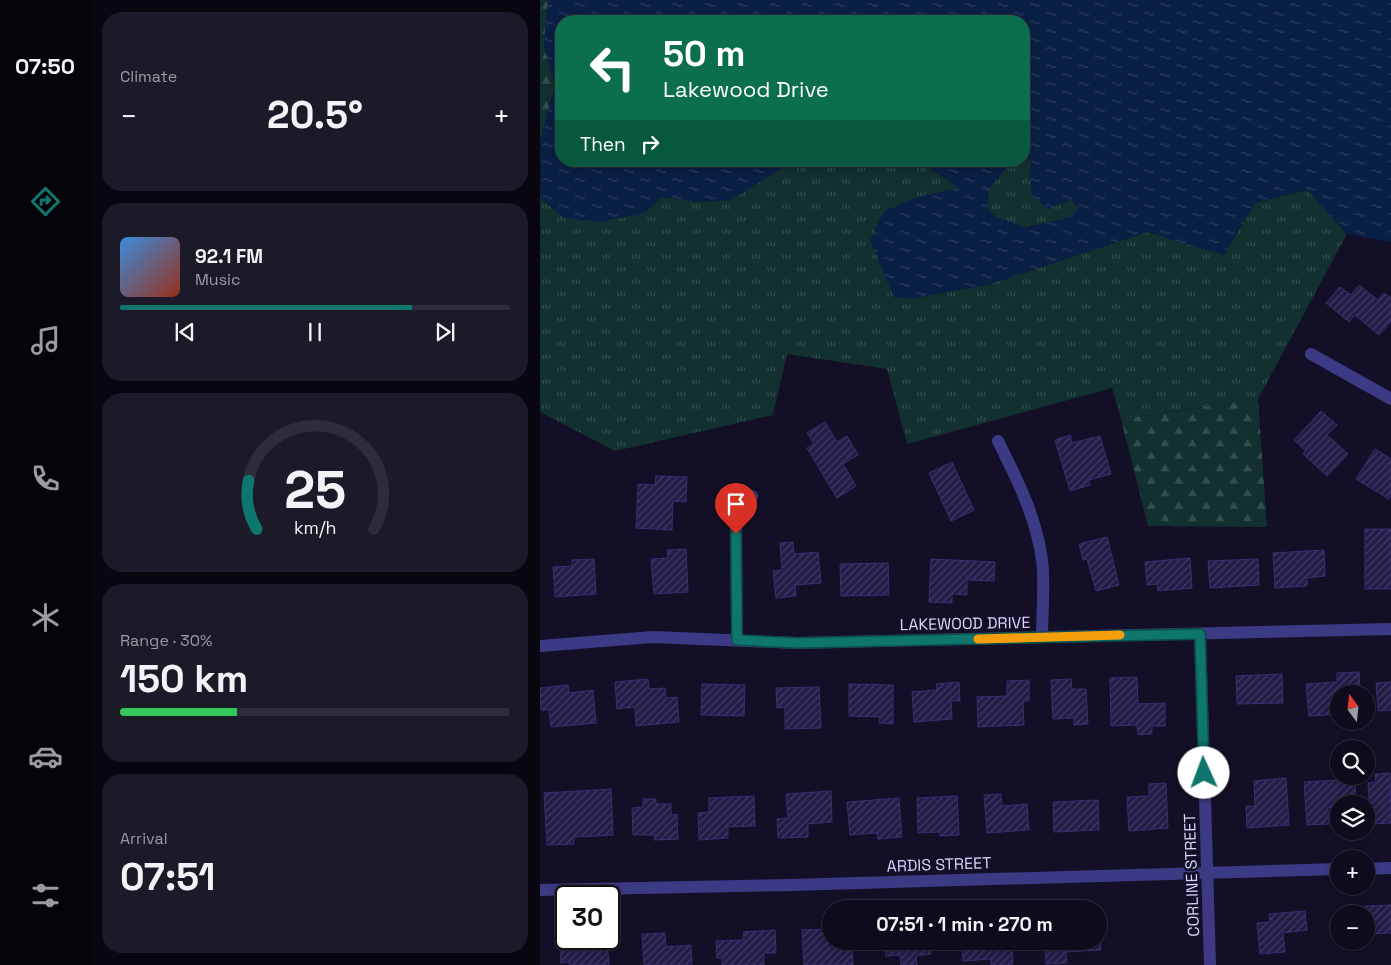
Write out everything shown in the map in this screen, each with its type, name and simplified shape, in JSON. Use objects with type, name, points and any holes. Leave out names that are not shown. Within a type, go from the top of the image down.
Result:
[{"type":"street","points":[[1311,354],[1391,399]]},
{"type":"street","points":[[998,440],[1023,491],[1035,524],[1042,561],[1042,637]]},
{"type":"street","points":[[737,640],[736,516],[752,496]]},
{"type":"street","name":"LAKEWOOD DRIVE","points":[[540,646],[653,637],[797,643],[1391,630]]},
{"type":"street","name":"CORLINE STREET","points":[[1200,634],[1210,965]]},
{"type":"street","points":[[1375,869],[1391,868]]},
{"type":"street","name":"ARDIS STREET","points":[[540,890],[791,885],[1330,869]]},
{"type":"green space","points":[[540,0],[548,0],[544,46],[555,86],[540,142]]},
{"type":"green space","points":[[1030,160],[1032,160],[1029,177],[1072,200],[1079,209],[1065,219],[1026,227],[995,217],[987,207],[989,188],[1007,167],[1030,167]]},
{"type":"green space","points":[[791,167],[929,167],[958,188],[915,198],[910,299],[990,284],[1147,232],[1224,255],[1255,203],[1307,189],[1347,234],[1258,399],[1121,419],[1112,388],[907,444],[887,369],[787,354],[773,415],[615,451],[540,412],[540,184],[541,199],[643,214],[662,197],[698,202],[731,200],[780,169]]},
{"type":"green space","points":[[1258,399],[1267,527],[1148,526],[1121,419]]},
{"type":"water","points":[[548,0],[1391,0],[1391,242],[1347,234],[1307,190],[1255,203],[1224,255],[1147,232],[990,284],[910,299],[894,297],[870,240],[884,211],[915,198],[957,188],[929,167],[1007,167],[989,188],[987,207],[995,217],[1026,227],[1065,219],[1079,209],[1072,200],[1047,209],[1032,195],[1029,177],[1032,161],[1030,160],[1030,15],[555,15],[555,86],[544,46]]},
{"type":"water","points":[[555,86],[555,167],[791,167],[780,169],[731,200],[698,202],[662,197],[643,214],[599,222],[564,218],[541,199],[540,142]]},
{"type":"building","points":[[1359,285],[1378,300],[1384,293],[1391,298],[1391,321],[1379,335],[1355,315],[1349,322],[1326,303],[1340,287],[1351,295]]},
{"type":"building","points":[[1321,411],[1337,425],[1327,435],[1348,454],[1327,476],[1303,454],[1306,451],[1294,440]]},
{"type":"building","points":[[825,422],[837,442],[847,436],[858,455],[843,464],[856,486],[837,498],[807,448],[814,444],[807,433]]},
{"type":"building","points":[[1070,435],[1072,443],[1100,436],[1111,474],[1089,480],[1090,485],[1070,491],[1055,440]]},
{"type":"building","points":[[1375,449],[1391,459],[1391,496],[1389,499],[1356,479]]},
{"type":"building","points":[[952,462],[974,510],[951,521],[929,473]]},
{"type":"building","points":[[656,476],[687,477],[686,502],[673,501],[672,530],[636,528],[638,484],[655,485]]},
{"type":"building","points":[[1365,529],[1391,529],[1391,589],[1365,589]]},
{"type":"building","points":[[1107,537],[1119,585],[1096,591],[1087,559],[1083,560],[1079,544]]},
{"type":"building","points":[[793,542],[794,554],[818,552],[821,583],[795,585],[796,596],[776,598],[773,571],[782,570],[780,543]]},
{"type":"building","points":[[686,549],[688,592],[654,594],[651,559],[668,558],[667,550]]},
{"type":"building","points":[[1324,550],[1325,576],[1307,578],[1307,586],[1275,588],[1273,553]]},
{"type":"building","points":[[1190,558],[1192,588],[1158,591],[1157,584],[1147,585],[1145,562]]},
{"type":"building","points":[[594,559],[596,594],[555,597],[553,567],[572,566],[572,560]]},
{"type":"building","points":[[931,559],[995,562],[994,581],[967,580],[967,595],[952,594],[952,603],[929,602]]},
{"type":"building","points":[[1258,559],[1259,585],[1210,588],[1208,561]]},
{"type":"building","points":[[888,563],[889,595],[841,596],[840,564]]},
{"type":"building","points":[[1359,672],[1360,685],[1330,685],[1330,715],[1309,716],[1306,684],[1337,682],[1337,673]]},
{"type":"building","points":[[1282,674],[1283,703],[1237,704],[1236,676]]},
{"type":"building","points":[[1137,677],[1138,704],[1165,703],[1165,726],[1152,726],[1152,734],[1138,735],[1137,725],[1111,726],[1110,678]]},
{"type":"building","points":[[648,679],[649,689],[665,688],[666,698],[677,697],[679,722],[636,726],[635,707],[617,709],[615,682]]},
{"type":"building","points":[[1071,679],[1072,689],[1086,689],[1088,724],[1074,725],[1074,718],[1053,719],[1051,680]]},
{"type":"building","points":[[1029,680],[1029,701],[1023,701],[1024,725],[978,727],[977,697],[1007,696],[1007,681]]},
{"type":"building","points":[[959,682],[960,701],[951,701],[952,719],[914,722],[912,692],[937,690],[936,684]]},
{"type":"building","points":[[1391,682],[1391,710],[1378,711],[1376,683]]},
{"type":"building","points":[[702,684],[745,685],[744,716],[701,715]]},
{"type":"building","points":[[849,684],[893,685],[893,724],[879,723],[880,717],[849,716]]},
{"type":"building","points":[[568,685],[569,693],[593,690],[596,723],[551,727],[549,710],[541,710],[540,688]]},
{"type":"building","points":[[819,687],[821,728],[785,729],[785,707],[777,708],[776,688]]},
{"type":"building","points":[[1390,773],[1391,823],[1375,824],[1375,795],[1369,795],[1368,785],[1375,785],[1375,774]]},
{"type":"building","points":[[1286,778],[1289,825],[1247,828],[1246,806],[1255,806],[1254,781]]},
{"type":"building","points":[[1330,780],[1330,785],[1355,785],[1356,795],[1330,795],[1330,808],[1328,808],[1329,824],[1307,825],[1304,782]]},
{"type":"building","points":[[1166,783],[1168,828],[1129,831],[1127,797],[1149,796],[1149,784]]},
{"type":"building","points":[[611,789],[613,835],[574,837],[574,844],[547,845],[544,793]]},
{"type":"building","points":[[831,791],[832,822],[808,824],[808,837],[778,838],[777,819],[788,818],[786,794]]},
{"type":"building","points":[[1001,794],[1002,806],[1027,804],[1029,830],[987,833],[984,795]]},
{"type":"building","points":[[754,796],[755,826],[728,827],[728,838],[699,840],[698,813],[709,812],[709,798]]},
{"type":"building","points":[[957,796],[959,835],[940,836],[939,832],[918,833],[917,798]]},
{"type":"building","points":[[899,798],[902,837],[878,839],[877,833],[850,835],[847,802]]},
{"type":"building","points":[[643,799],[656,799],[656,804],[671,804],[671,815],[677,814],[678,839],[654,840],[655,835],[633,835],[632,808],[643,807]]},
{"type":"building","points":[[1098,800],[1099,830],[1054,832],[1053,802]]},
{"type":"building","points":[[1391,905],[1391,933],[1375,934],[1375,906]]},
{"type":"building","points":[[1305,911],[1307,930],[1283,933],[1285,952],[1260,954],[1257,923],[1270,922],[1269,914]]},
{"type":"building","points":[[822,929],[822,950],[852,950],[853,965],[804,965],[802,930]]},
{"type":"building","points":[[775,930],[776,953],[764,953],[764,965],[722,965],[722,958],[717,958],[716,941],[744,940],[743,932]]},
{"type":"building","points":[[665,933],[666,947],[691,945],[692,965],[644,965],[642,934]]},
{"type":"building","points":[[560,950],[608,950],[609,965],[570,965],[569,962],[561,963]]},
{"type":"building","points":[[886,950],[931,950],[931,954],[916,956],[917,965],[901,965],[900,955],[886,956]]},
{"type":"building","points":[[962,950],[1012,950],[1013,965],[991,965],[991,959],[963,961]]},
{"type":"building","points":[[1045,950],[1101,950],[1066,952],[1067,963],[1046,964]]},
{"type":"slow traffic","points":[[978,639],[1120,635]]},
{"type":"route","points":[[736,534],[737,640],[797,643],[1200,634],[1204,773]]}]
